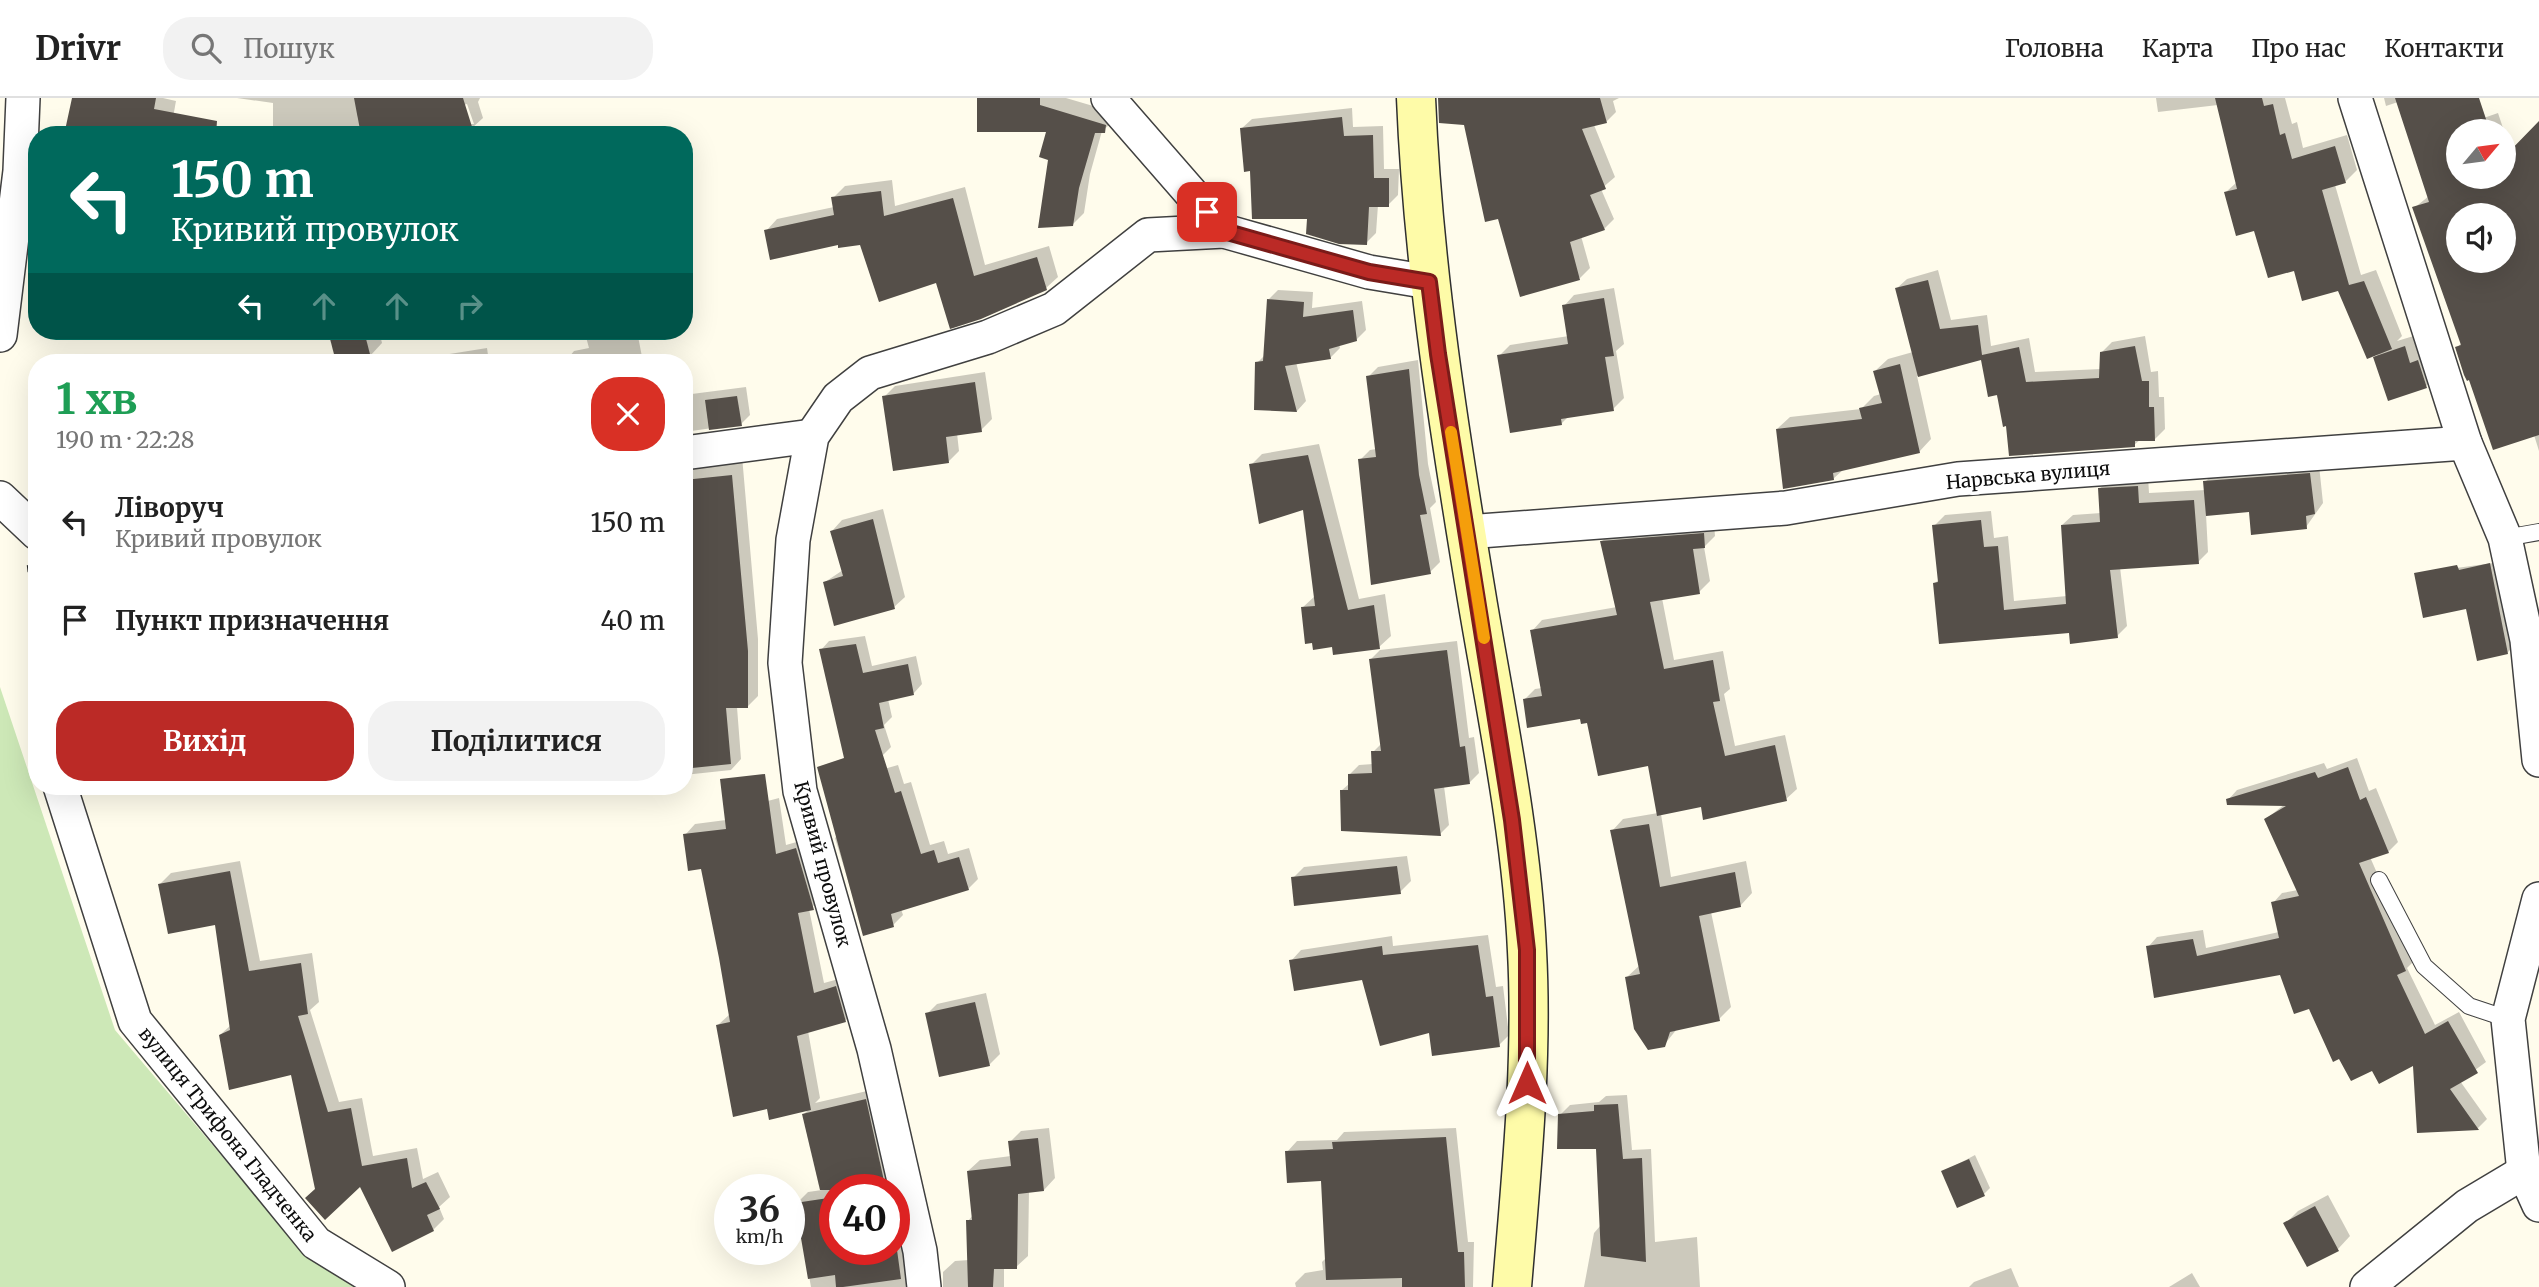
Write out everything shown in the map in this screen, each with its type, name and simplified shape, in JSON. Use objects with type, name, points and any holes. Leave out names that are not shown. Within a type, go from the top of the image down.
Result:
[{"type":"street","points":[[0,335],[20,171],[23,98]]},
{"type":"street","points":[[1108,98],[1224,231]]},
{"type":"street","points":[[1416,98],[1429,282],[1512,820],[1527,950],[1527,1083],[1512,1287]]},
{"type":"street","points":[[2356,98],[2465,443],[2505,538],[2527,639],[2539,760]]},
{"type":"street","name":"Кривий провулок","points":[[925,1287],[920,1251],[874,1049],[800,791],[785,663],[793,540],[812,436],[838,398],[870,373],[988,337],[1054,309],[1148,235],[1224,231],[1369,272],[1429,282]]},
{"type":"street","points":[[693,452],[812,436]]},
{"type":"street","name":"Нарвська вулиця","points":[[1467,532],[1786,508],[1958,479],[2465,443]]},
{"type":"street","points":[[0,498],[28,540]]},
{"type":"street","name":"вулиця Трифона Гладченка","points":[[63,795],[135,1021],[316,1243],[388,1287]]},
{"type":"street","points":[[2539,899],[2508,1019],[2524,1172],[2539,1205]]},
{"type":"street","points":[[2367,1287],[2466,1206],[2524,1172]]},
{"type":"lane","points":[[2505,538],[2539,532]]},
{"type":"lane","points":[[2379,880],[2424,966],[2469,1006],[2508,1019]]},
{"type":"green space","points":[[0,687],[28,771],[28,795],[36,795],[115,1030],[305,1254],[365,1287],[0,1287]]},
{"type":"building","points":[[72,98],[156,98],[154,109],[217,121],[217,126],[66,126]]},
{"type":"building","points":[[354,98],[463,98],[472,126],[359,126]]},
{"type":"building","points":[[977,98],[1040,98],[1040,105],[1106,125],[1105,133],[1095,133],[1079,188],[1073,226],[1038,228],[1048,160],[1039,157],[1046,132],[977,132]]},
{"type":"building","points":[[1438,98],[1600,98],[1607,123],[1582,129],[1606,189],[1590,195],[1605,230],[1570,242],[1580,280],[1520,297],[1498,219],[1485,222],[1464,125],[1439,123]]},
{"type":"building","points":[[2215,98],[2262,98],[2264,106],[2273,104],[2280,135],[2285,133],[2292,159],[2335,146],[2346,183],[2322,190],[2349,285],[2364,281],[2392,349],[2367,359],[2338,291],[2302,301],[2294,271],[2268,278],[2254,231],[2236,236],[2224,192],[2237,189]]},
{"type":"building","points":[[2395,98],[2479,98],[2486,119],[2446,119],[2446,189],[2516,189],[2516,145],[2539,121],[2539,435],[2493,450],[2469,380],[2467,381],[2464,375],[2455,347],[2461,345],[2412,207],[2429,202]]},
{"type":"building","points":[[1342,117],[1344,136],[1373,135],[1374,178],[1389,178],[1389,207],[1369,207],[1367,245],[1339,244],[1306,234],[1307,219],[1252,219],[1250,171],[1244,172],[1240,128]]},
{"type":"building","points":[[881,191],[884,216],[953,198],[974,276],[1037,257],[1047,290],[981,319],[950,329],[936,283],[879,302],[860,245],[838,248],[838,245],[770,260],[764,230],[834,215],[831,197]]},
{"type":"building","points":[[1928,280],[1940,329],[1978,325],[1982,355],[2019,347],[2026,382],[2099,378],[2100,352],[2135,346],[2142,381],[2149,381],[2149,407],[2154,407],[2155,441],[2135,441],[2135,447],[2009,456],[2006,426],[2003,427],[1997,395],[1988,397],[1981,360],[1918,377],[1895,288]]},
{"type":"building","points":[[1604,298],[1614,356],[1605,357],[1614,411],[1561,419],[1562,425],[1510,433],[1497,355],[1568,344],[1562,305]]},
{"type":"building","points":[[1267,299],[1304,302],[1303,317],[1353,310],[1357,341],[1329,349],[1331,359],[1285,366],[1297,412],[1254,410],[1255,362],[1263,361]]},
{"type":"building","points":[[330,340],[366,340],[370,354],[334,354]]},
{"type":"building","points":[[2405,346],[2410,363],[2418,360],[2427,388],[2388,401],[2373,357]]},
{"type":"building","points":[[1900,364],[1920,453],[1833,473],[1834,480],[1783,489],[1776,429],[1862,419],[1859,408],[1882,403],[1873,371]]},
{"type":"building","points":[[1409,369],[1419,475],[1427,514],[1420,515],[1431,574],[1371,585],[1358,459],[1376,457],[1366,376]]},
{"type":"building","points":[[975,382],[982,432],[946,437],[949,463],[893,471],[882,396]]},
{"type":"building","points":[[737,396],[742,426],[709,430],[705,400]]},
{"type":"building","points":[[1308,455],[1348,610],[1374,605],[1380,649],[1333,655],[1332,647],[1313,650],[1312,643],[1305,644],[1301,607],[1315,606],[1303,510],[1259,524],[1249,464]]},
{"type":"building","points":[[2310,473],[2315,514],[2306,516],[2307,529],[2251,535],[2249,512],[2206,516],[2203,481]]},
{"type":"building","points":[[732,475],[748,651],[748,708],[726,708],[731,764],[693,768],[693,723],[693,479]]},
{"type":"building","points":[[2138,486],[2139,503],[2194,500],[2199,564],[2110,570],[2118,638],[2070,644],[2069,633],[1939,644],[1933,583],[1938,582],[1932,525],[1981,520],[1984,547],[1998,546],[2004,610],[2066,604],[2061,525],[2100,522],[2098,488]]},
{"type":"building","points":[[873,519],[895,609],[834,626],[823,582],[843,576],[830,531]]},
{"type":"building","points":[[1704,533],[1705,548],[1693,549],[1700,594],[1650,602],[1664,669],[1713,660],[1720,701],[1713,702],[1725,756],[1775,745],[1787,801],[1703,820],[1701,807],[1657,816],[1648,766],[1598,776],[1587,723],[1581,724],[1580,719],[1527,728],[1523,699],[1542,696],[1530,630],[1617,615],[1600,541]]},
{"type":"building","points":[[2490,563],[2508,654],[2477,661],[2466,609],[2423,618],[2414,573],[2457,565],[2459,570]]},
{"type":"building","points":[[856,644],[863,673],[908,664],[914,695],[879,703],[884,728],[875,730],[895,793],[901,791],[921,854],[934,850],[938,863],[959,857],[969,890],[891,914],[894,927],[863,936],[817,767],[844,758],[819,649]]},
{"type":"building","points":[[1447,650],[1460,747],[1465,746],[1470,784],[1434,789],[1441,836],[1341,831],[1340,790],[1348,790],[1348,774],[1372,773],[1371,751],[1381,751],[1369,659]]},
{"type":"building","points":[[2348,767],[2360,800],[2366,797],[2389,853],[2359,863],[2406,971],[2397,975],[2425,1034],[2448,1021],[2478,1073],[2450,1089],[2479,1130],[2417,1133],[2413,1066],[2379,1084],[2372,1071],[2351,1081],[2339,1059],[2333,1062],[2309,1009],[2294,1014],[2280,975],[2154,998],[2146,946],[2193,939],[2197,956],[2279,938],[2271,902],[2299,896],[2264,819],[2286,806],[2227,805],[2226,799],[2315,772],[2318,778]]},
{"type":"building","points":[[765,774],[776,854],[796,848],[814,910],[798,913],[814,993],[836,986],[846,1022],[797,1036],[811,1110],[769,1120],[767,1109],[733,1117],[716,1025],[730,1022],[719,958],[701,869],[688,871],[683,834],[726,829],[720,779]]},
{"type":"building","points":[[1649,824],[1660,887],[1735,872],[1741,907],[1699,916],[1720,1021],[1670,1032],[1665,1047],[1648,1050],[1634,1029],[1625,977],[1640,974],[1610,830]]},
{"type":"building","points":[[1397,866],[1401,894],[1294,906],[1291,877]]},
{"type":"building","points":[[230,871],[249,971],[301,963],[308,1014],[298,1016],[328,1112],[351,1108],[362,1166],[407,1158],[412,1188],[426,1182],[440,1209],[427,1215],[434,1231],[392,1252],[360,1187],[325,1220],[305,1198],[315,1189],[291,1075],[229,1090],[219,1035],[230,1030],[215,925],[168,934],[158,884]]},
{"type":"building","points":[[1478,945],[1486,997],[1493,996],[1500,1047],[1432,1056],[1429,1033],[1380,1046],[1362,980],[1294,991],[1289,960],[1382,946],[1383,955]]},
{"type":"building","points":[[975,1002],[990,1066],[939,1077],[925,1013]]},
{"type":"building","points":[[866,1099],[882,1174],[819,1174],[819,1186],[802,1114]]},
{"type":"building","points":[[1618,1104],[1623,1159],[1642,1158],[1646,1262],[1601,1256],[1596,1149],[1557,1149],[1558,1114],[1594,1111],[1594,1105]]},
{"type":"building","points":[[1446,1137],[1458,1252],[1464,1252],[1465,1287],[1402,1287],[1402,1278],[1326,1280],[1321,1181],[1287,1183],[1285,1151],[1333,1149],[1332,1142]]},
{"type":"building","points":[[1038,1138],[1044,1191],[1018,1194],[1017,1269],[994,1269],[993,1287],[968,1287],[966,1220],[972,1220],[967,1171],[1011,1166],[1008,1141]]},
{"type":"building","points":[[1969,1159],[1985,1196],[1957,1208],[1941,1171]]},
{"type":"building","points":[[819,1199],[819,1265],[899,1265],[901,1279],[836,1287],[835,1275],[808,1279],[805,1261],[805,1202]]},
{"type":"building","points":[[2315,1206],[2339,1251],[2307,1267],[2283,1223]]},
{"type":"slow traffic","points":[[1451,432],[1484,638]]},
{"type":"route","points":[[1207,212],[1224,231],[1369,272],[1429,282],[1512,820],[1527,950],[1527,1083]]}]
